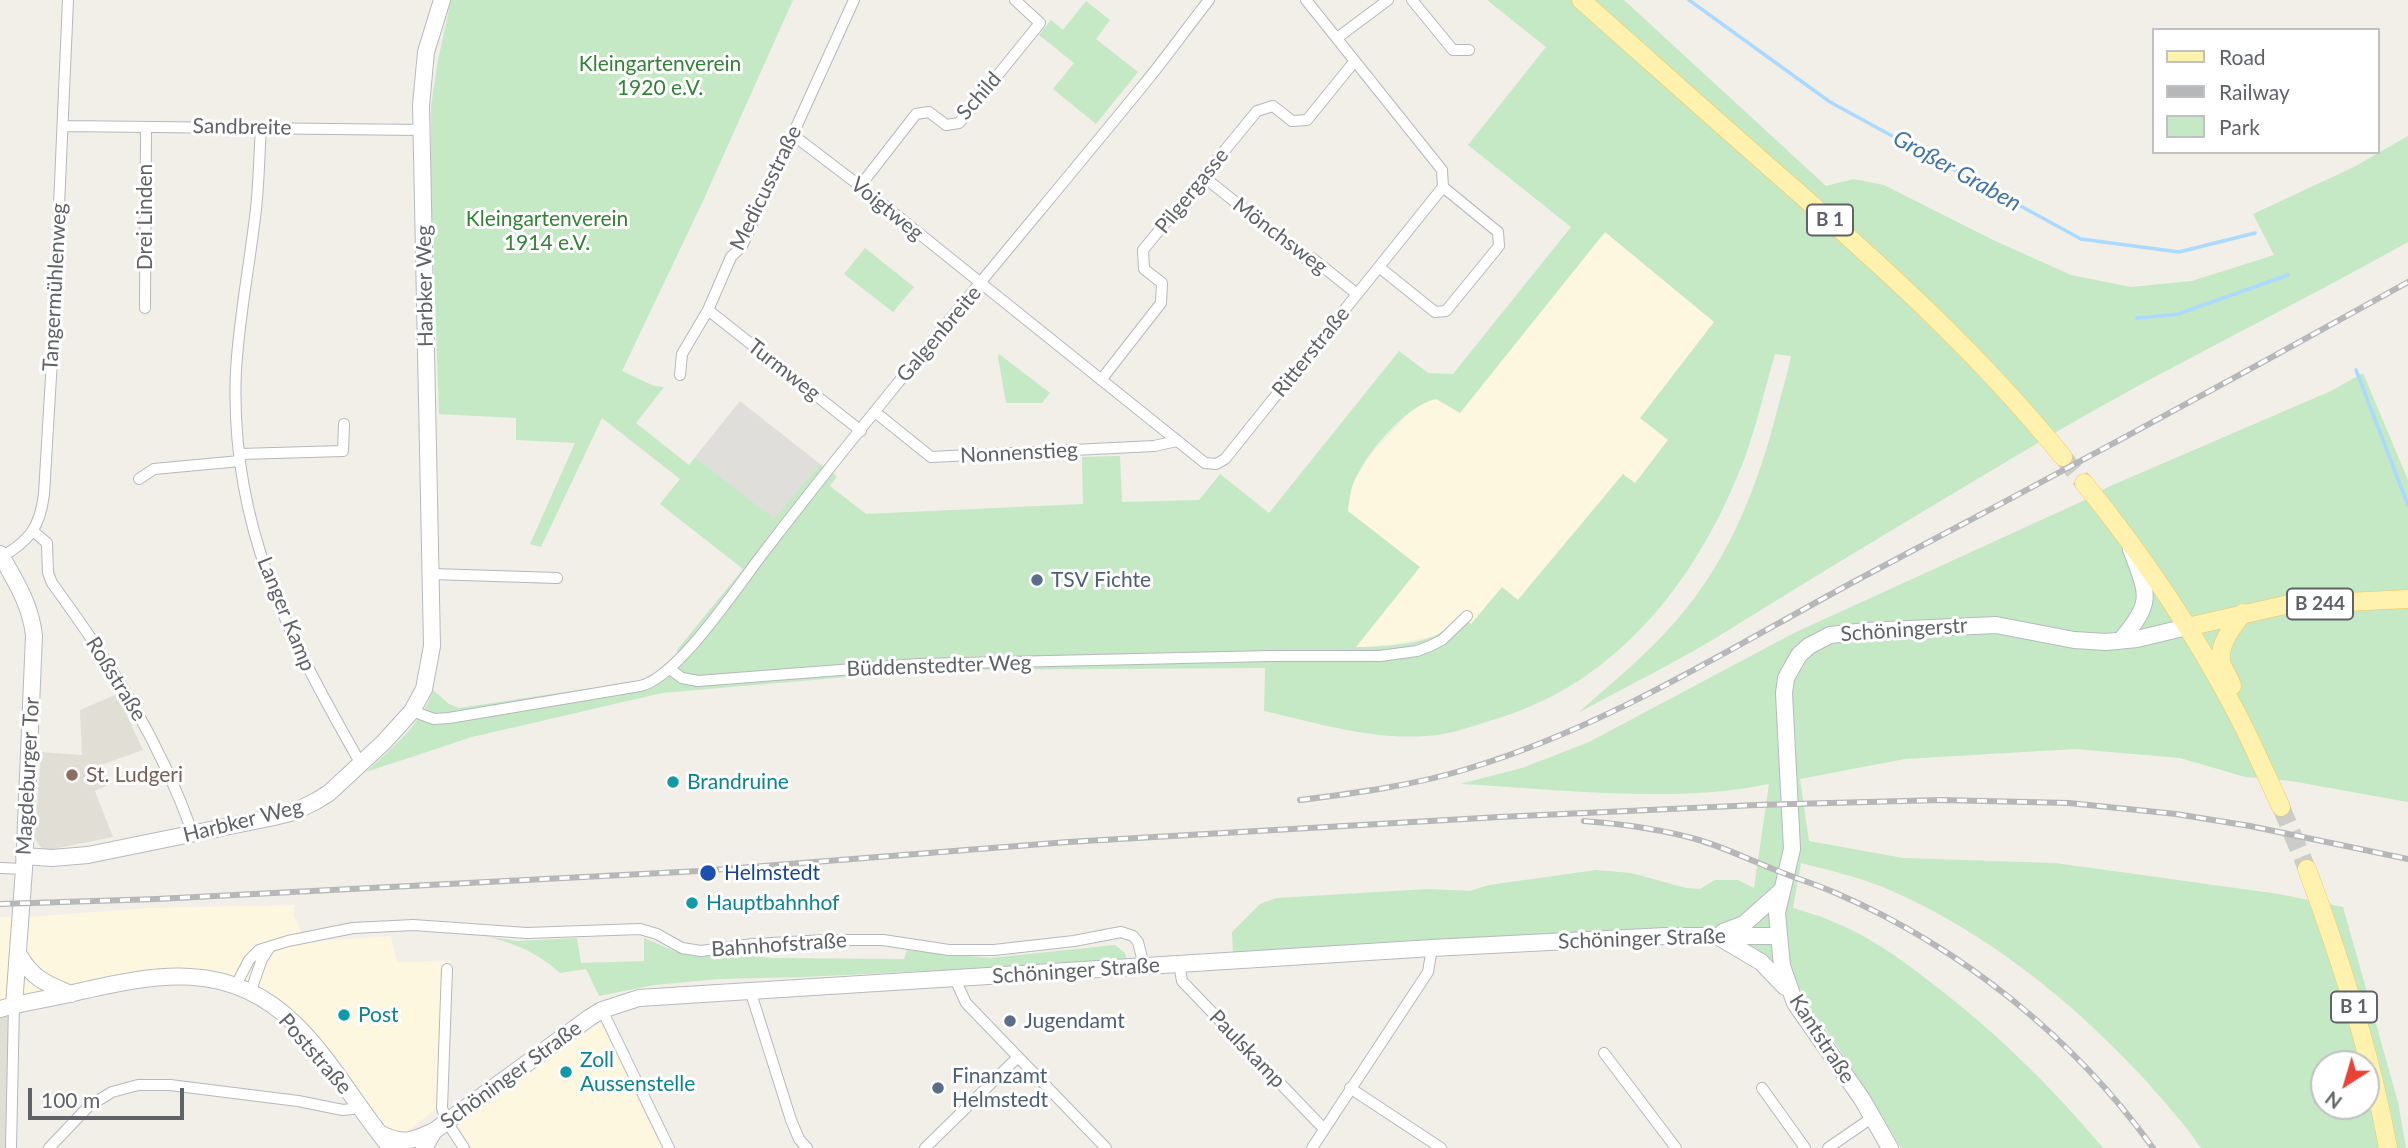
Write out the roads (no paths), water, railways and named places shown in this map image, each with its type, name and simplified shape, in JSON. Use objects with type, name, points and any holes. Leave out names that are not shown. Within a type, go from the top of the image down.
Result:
[{"type":"main road","name":"Harbker Weg","points":[[24,862],[88,855],[294,812],[329,793],[361,764],[412,711],[424,689],[432,646],[432,574],[423,69],[431,32],[442,0]]},
{"type":"main road","name":"B 1","points":[[1581,0],[1933,314],[2020,404],[2063,457]]},
{"type":"main road","points":[[2084,483],[2187,627],[2235,710],[2281,807]]},
{"type":"main road","points":[[2121,640],[2139,618],[2145,601],[2142,581],[2129,544]]},
{"type":"main road","name":"Magdeburger Tor","points":[[1,556],[27,603],[32,616],[34,636],[19,955],[7,1007]]},
{"type":"main road","name":"B 244","points":[[2187,627],[2285,606],[2408,599]]},
{"type":"main road","points":[[2235,710],[2232,683],[2222,666],[2220,654],[2232,628],[2243,613]]},
{"type":"main road","name":"Schöningerstr","points":[[1789,797],[1784,714],[1786,678],[1799,655],[1818,640],[1830,635],[1867,631],[1996,625],[2074,640],[2121,640]]},
{"type":"main road","points":[[2121,640],[2187,627]]},
{"type":"main road","name":"Kantstraße","points":[[1789,797],[1792,849],[1777,914],[1782,966],[1790,993],[1873,1117],[1890,1148]]},
{"type":"main road","name":"B 1","points":[[2307,869],[2350,993],[2374,1081],[2388,1148]]},
{"type":"main road","points":[[1714,935],[1745,924],[1781,890]]},
{"type":"main road","points":[[1714,935],[1761,962],[1790,993]]},
{"type":"main road","name":"Schöninger Straße","points":[[424,1148],[441,1126],[603,1010],[639,998],[1432,948],[1714,935],[1778,936]]},
{"type":"main road","points":[[19,955],[28,971],[40,981],[71,993]]},
{"type":"main road","name":"Poststraße","points":[[7,1007],[125,981],[169,975],[201,977],[242,990],[276,1009],[298,1027],[391,1148]]},
{"type":"main road","points":[[378,1132],[392,1139],[408,1142],[441,1126]]},
{"type":"street","name":"Tangermühlenweg","points":[[33,531],[42,513],[44,494],[68,0]]},
{"type":"street","name":"Medicusstraße","points":[[680,375],[682,354],[708,310],[731,257],[741,246],[854,0]]},
{"type":"street","name":"Schild","points":[[860,186],[916,114],[929,113],[946,125],[959,124],[1040,23],[1014,0]]},
{"type":"street","name":"Galgenbreite","points":[[670,669],[703,632],[875,412],[1143,86],[1209,0]]},
{"type":"street","points":[[1306,0],[1441,170],[1443,187],[1498,232],[1499,246],[1446,311],[1435,312],[1379,267]]},
{"type":"street","points":[[1337,38],[1388,0]]},
{"type":"street","points":[[1412,0],[1453,50],[1469,50]]},
{"type":"street","name":"Pilgergasse","points":[[1101,380],[1161,303],[1162,283],[1144,269],[1143,250],[1257,111],[1273,106],[1292,121],[1307,120],[1354,62]]},
{"type":"street","name":"Sandbreite","points":[[63,126],[422,130]]},
{"type":"street","name":"Drei Linden","points":[[145,308],[146,127]]},
{"type":"street","name":"Langer Kamp","points":[[261,127],[256,216],[237,363],[240,458],[245,501],[281,611],[314,681],[361,764]]},
{"type":"street","name":"Voigtweg","points":[[793,135],[981,284]]},
{"type":"street","name":"Mönchsweg","points":[[1204,177],[1305,258],[1312,258],[1357,294]]},
{"type":"street","name":"Ritterstraße","points":[[981,284],[1205,463],[1216,464],[1225,459],[1443,187]]},
{"type":"street","name":"Turmweg","points":[[708,310],[861,430]]},
{"type":"street","name":"Nonnenstieg","points":[[875,412],[930,457],[1154,446],[1177,441]]},
{"type":"street","points":[[139,479],[154,469],[240,458],[343,451],[344,424]]},
{"type":"street","points":[[1,556],[25,541],[33,531]]},
{"type":"street","name":"Roßstraße","points":[[33,531],[47,544],[48,573],[52,583],[137,709],[168,770],[193,834]]},
{"type":"street","points":[[432,574],[556,578]]},
{"type":"street","name":"Büddenstedter Weg","points":[[670,669],[682,678],[698,681],[918,664],[1256,656],[1380,656],[1417,651],[1430,646],[1442,640],[1467,616]]},
{"type":"street","points":[[412,711],[433,719],[449,718],[650,684],[670,669]]},
{"type":"street","points":[[0,868],[24,862]]},
{"type":"street","name":"Bahnhofstraße","points":[[242,990],[270,947],[353,928],[398,925],[527,933],[640,929],[657,934],[682,948],[701,951],[753,944],[826,940],[883,940],[949,950],[994,950],[1074,941],[1121,932],[1133,936],[1139,942],[1144,966]]},
{"type":"street","points":[[1312,1148],[1428,972],[1432,948]]},
{"type":"street","name":"Paulskamp","points":[[1180,964],[1182,981],[1324,1129]]},
{"type":"street","points":[[447,969],[441,1126],[461,1143]]},
{"type":"street","points":[[955,979],[966,1003],[1106,1148]]},
{"type":"street","points":[[750,990],[791,1120],[799,1139],[807,1148]]},
{"type":"street","points":[[7,1007],[11,1148]]},
{"type":"street","points":[[603,1010],[669,1148]]},
{"type":"street","points":[[1604,1053],[1676,1148]]},
{"type":"street","points":[[925,1148],[1018,1057]]},
{"type":"street","points":[[49,1148],[89,1105],[112,1092],[138,1085],[170,1085],[298,1101],[343,1110],[360,1108]]},
{"type":"street","points":[[1350,1088],[1441,1148]]},
{"type":"street","points":[[1762,1088],[1805,1148]]},
{"type":"street","points":[[1828,1148],[1873,1117]]},
{"type":"waterway","name":"Großer Graben","points":[[1689,0],[1830,102],[2081,239],[2179,252],[2255,233]]},
{"type":"waterway","points":[[2137,318],[2178,314],[2288,275]]},
{"type":"waterway","name":"Großer Graben","points":[[2356,370],[2408,505]]},
{"type":"tunnel","points":[[2063,457],[2084,483]]},
{"type":"tunnel","points":[[2281,807],[2307,869]]},
{"type":"railway","points":[[1300,800],[1386,788],[1450,774],[1521,751],[1621,708],[2408,282]]},
{"type":"railway","points":[[0,904],[157,899],[700,871],[1068,842],[1499,817],[1756,805],[1941,800],[2069,803],[2176,814],[2250,826],[2408,859]]},
{"type":"railway","points":[[1584,821],[1628,825],[1709,843],[1838,894],[1928,941],[1971,969],[2051,1034],[2088,1070],[2153,1148]]},
{"type":"place","name":"TSV Fichte","points":[[1037,580]]},
{"type":"place","name":"St. Ludgeri","points":[[72,775]]},
{"type":"place","name":"Brandruine","points":[[673,782]]},
{"type":"place","name":"Helmstedt","points":[[708,873]]},
{"type":"place","name":"Hauptbahnhof","points":[[692,903]]},
{"type":"place","name":"Post","points":[[344,1015]]},
{"type":"place","name":"Jugendamt","points":[[1010,1021]]},
{"type":"place","name":"Zoll Aussenstelle","points":[[566,1072]]},
{"type":"place","name":"Finanzamt Helmstedt","points":[[938,1088]]},
{"type":"park label","name":"Kleingartenverein 1920 e.V.","points":[[660,76]]},
{"type":"park label","name":"Kleingartenverein 1914 e.V.","points":[[547,231]]}]
